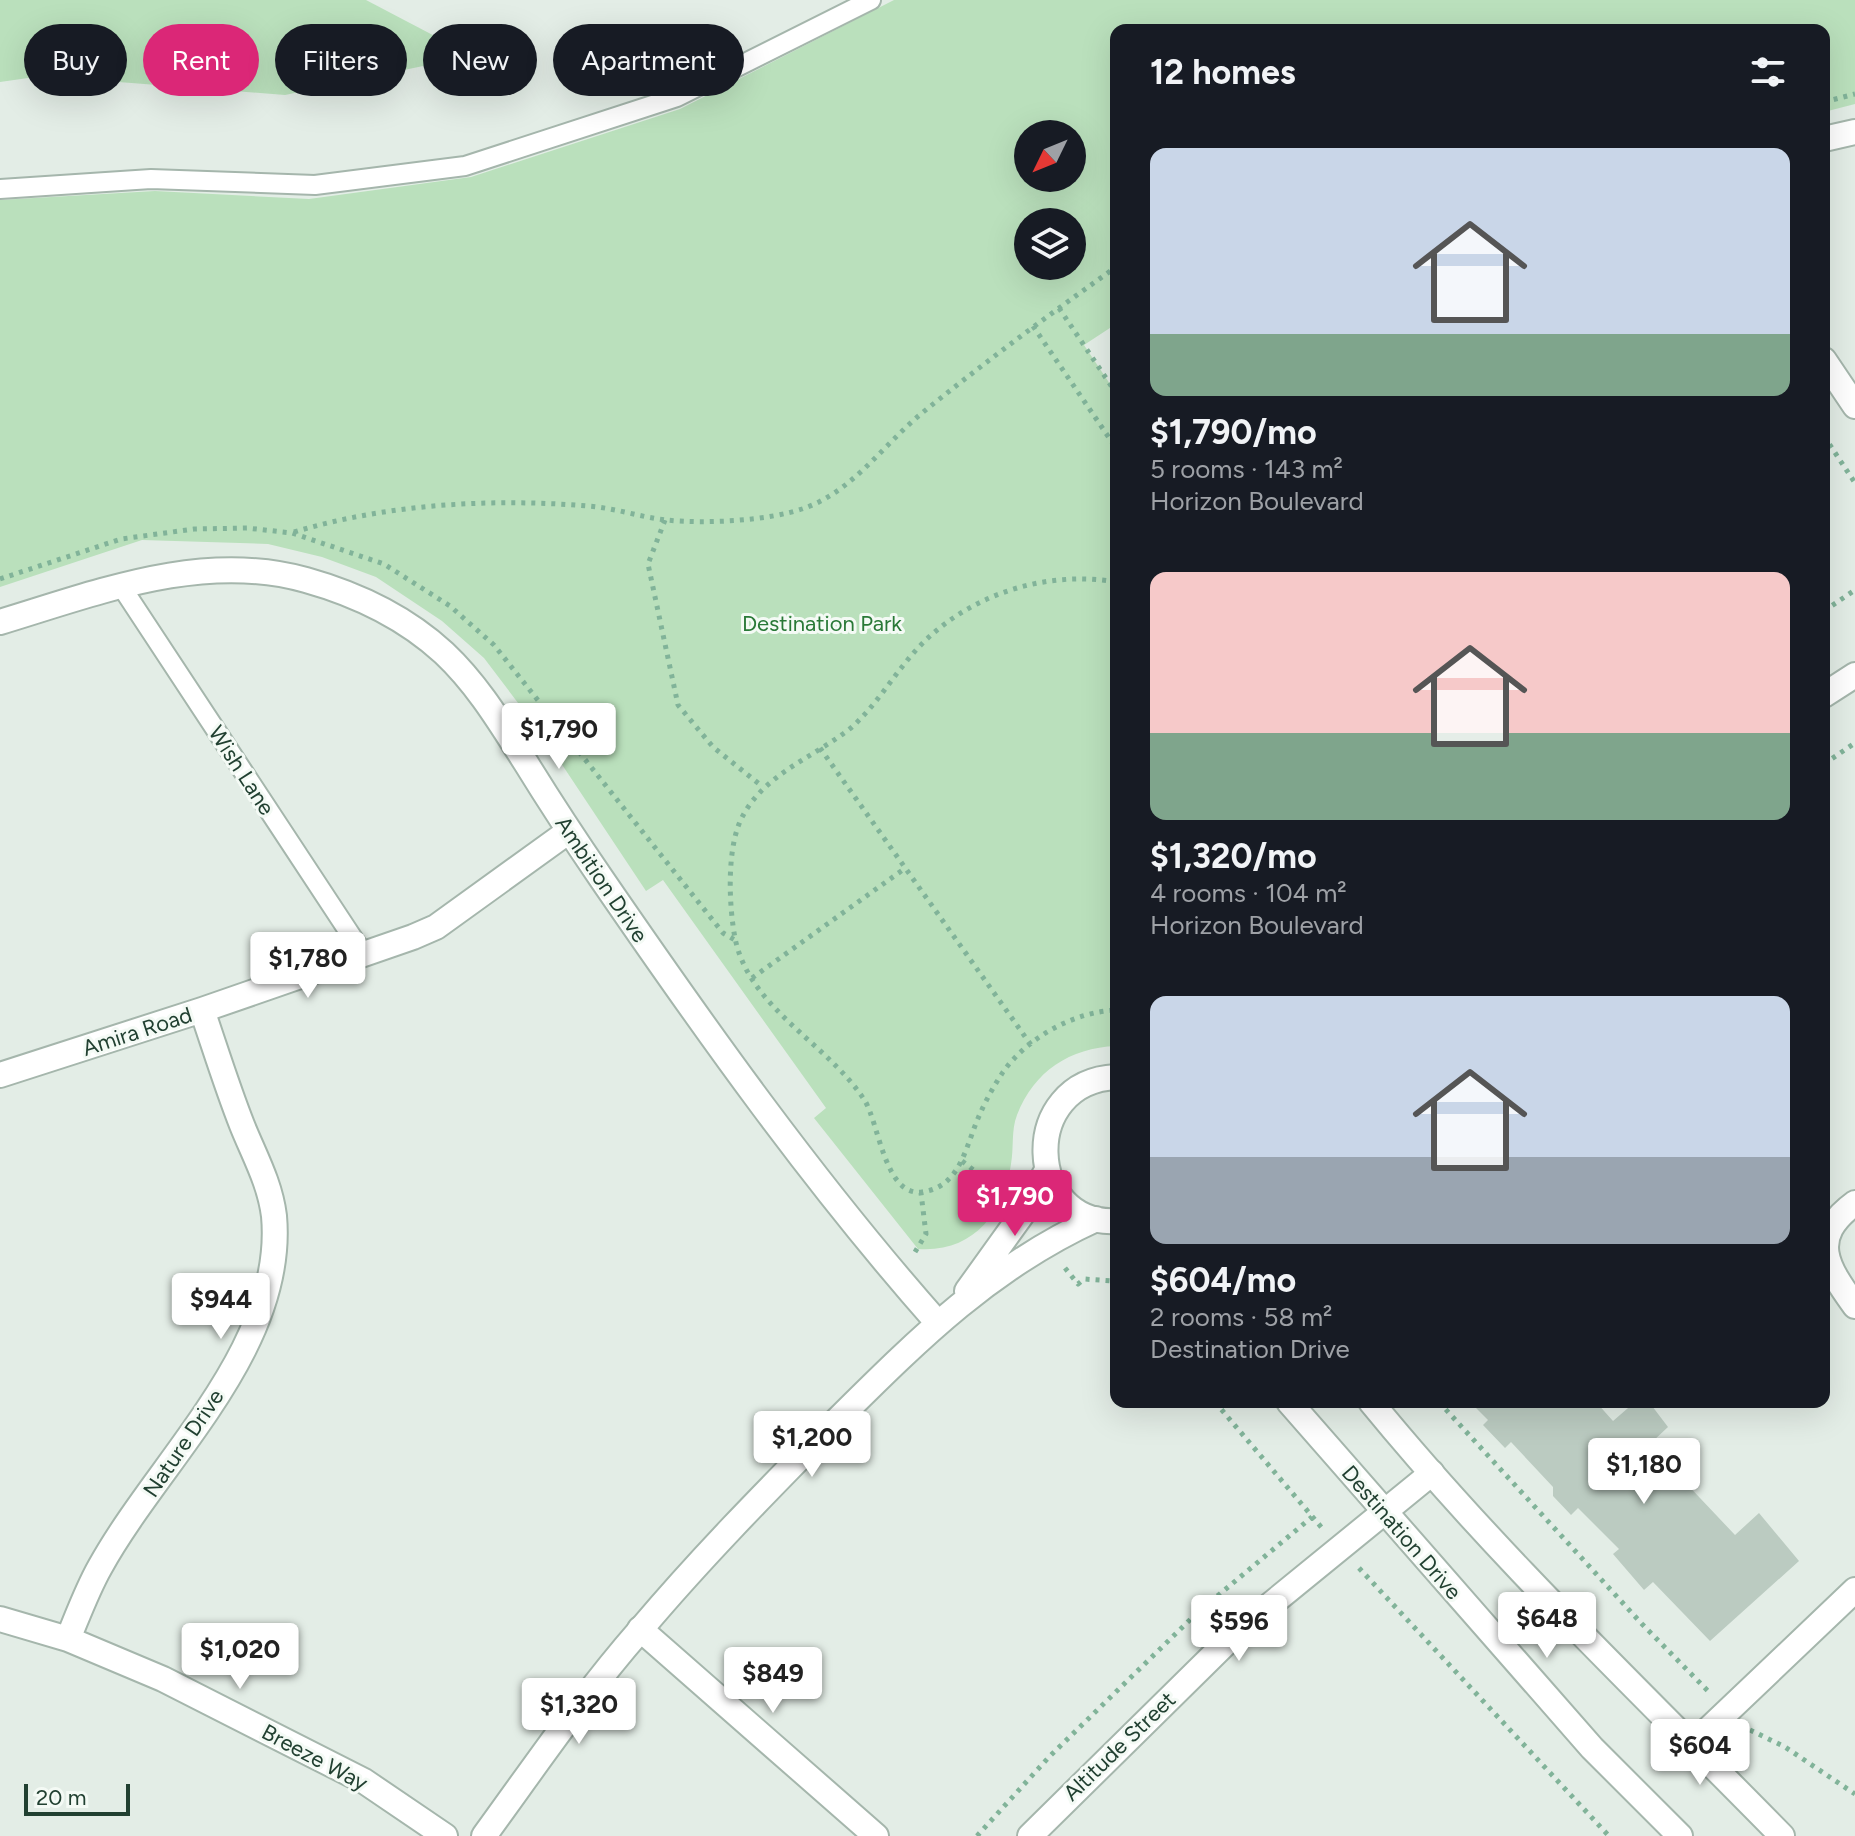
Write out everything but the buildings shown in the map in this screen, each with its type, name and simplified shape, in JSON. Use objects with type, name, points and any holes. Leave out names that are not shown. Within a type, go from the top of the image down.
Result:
[{"type":"street","points":[[1830,138],[1855,132]]},
{"type":"street","points":[[1830,369],[1855,406]]},
{"type":"street","name":"Ambition Drive","points":[[0,622],[121,586],[217,569],[260,571],[306,580],[381,609],[442,651],[469,678],[569,831],[736,1071],[857,1229],[937,1322]]},
{"type":"street","points":[[1830,691],[1855,675]]},
{"type":"street","name":"Amira Road","points":[[0,1075],[202,1010],[436,927],[569,831]]},
{"type":"street","name":"Nature Drive","points":[[68,1639],[100,1566],[245,1347],[270,1271],[274,1216],[267,1182],[242,1124],[202,1010]]},
{"type":"street","points":[[1106,1220],[1071,1206],[1061,1196],[1047,1170],[1044,1147],[1049,1123],[1060,1103],[1079,1087],[1110,1077]]},
{"type":"street","points":[[959,1303],[1023,1213],[1047,1170]]},
{"type":"street","points":[[1830,1229],[1852,1205]]},
{"type":"street","points":[[484,1836],[567,1721],[640,1629],[767,1489],[959,1303],[1064,1234],[1106,1220]]},
{"type":"street","points":[[1830,1267],[1833,1276],[1855,1306]]},
{"type":"street","name":"Destination Drive","points":[[1294,1408],[1592,1748],[1680,1836]]},
{"type":"street","points":[[1376,1408],[1432,1473],[1628,1682],[1782,1836]]},
{"type":"street","name":"Altitude Street","points":[[1030,1836],[1219,1649],[1432,1473]]},
{"type":"street","points":[[1692,1745],[1855,1590]]},
{"type":"street","name":"Breeze Way","points":[[0,1619],[68,1639],[163,1679],[364,1781],[445,1836]]},
{"type":"street","points":[[640,1629],[876,1836]]},
{"type":"street","points":[[1742,1794],[1805,1836]]},
{"type":"lane","points":[[0,189],[151,179],[315,185],[465,166],[677,97],[871,0]]},
{"type":"lane","name":"Wish Lane","points":[[121,586],[364,955]]},
{"type":"path","points":[[1830,100],[1855,94]]},
{"type":"path","points":[[0,579],[121,539],[194,529],[247,528],[292,533],[382,511],[512,503],[588,506],[665,520],[751,518],[803,508],[835,494],[919,415],[1033,326],[1110,271]]},
{"type":"path","points":[[1059,308],[1110,384]]},
{"type":"path","points":[[1033,326],[1110,439]]},
{"type":"path","points":[[1830,445],[1855,483]]},
{"type":"path","points":[[665,520],[648,564],[678,705],[713,747],[763,787]]},
{"type":"path","points":[[1110,582],[1039,581],[995,595],[949,620],[911,655],[875,705],[850,728],[763,787],[739,824],[730,881],[736,940],[752,978],[786,1018],[854,1083],[872,1112],[893,1176],[907,1189],[921,1193],[945,1183],[962,1161],[979,1115],[1004,1070],[1042,1035],[1091,1011],[1110,1010]]},
{"type":"path","points":[[1830,607],[1855,590]]},
{"type":"path","points":[[1830,760],[1855,743]]},
{"type":"path","points":[[820,748],[1031,1045]]},
{"type":"path","points":[[752,978],[904,869]]},
{"type":"path","points":[[962,1161],[1013,1201]]},
{"type":"path","points":[[909,1260],[926,1234],[921,1193]]},
{"type":"path","points":[[1063,1264],[1078,1284],[1084,1279],[1110,1281]]},
{"type":"path","points":[[1220,1408],[1326,1532]]},
{"type":"path","points":[[1444,1408],[1711,1695]]},
{"type":"path","points":[[977,1836],[1049,1757],[1197,1613],[1313,1517]]},
{"type":"path","points":[[1353,1561],[1609,1836]]},
{"type":"path","points":[[1742,1725],[1785,1747],[1855,1794]]},
{"type":"green space","points":[[0,0],[366,0],[423,30],[423,66],[407,69],[407,24],[275,24],[275,94],[259,93],[259,24],[143,24],[143,84],[127,83],[127,24],[24,24],[24,79],[0,82]]},
{"type":"green space","name":"Destination Park","points":[[894,0],[1855,0],[1855,104],[1830,110],[1830,24],[1110,24],[1110,328],[1084,345],[1110,384],[1110,1047],[1069,1057],[1044,1074],[1033,1086],[1015,1121],[1007,1182],[993,1214],[969,1237],[937,1249],[918,1249],[814,1118],[826,1108],[663,880],[646,891],[543,736],[484,658],[442,621],[376,577],[322,557],[268,544],[142,540],[0,587],[0,200],[155,191],[309,199],[471,177],[680,109],[706,96],[744,96],[744,76]]}]
